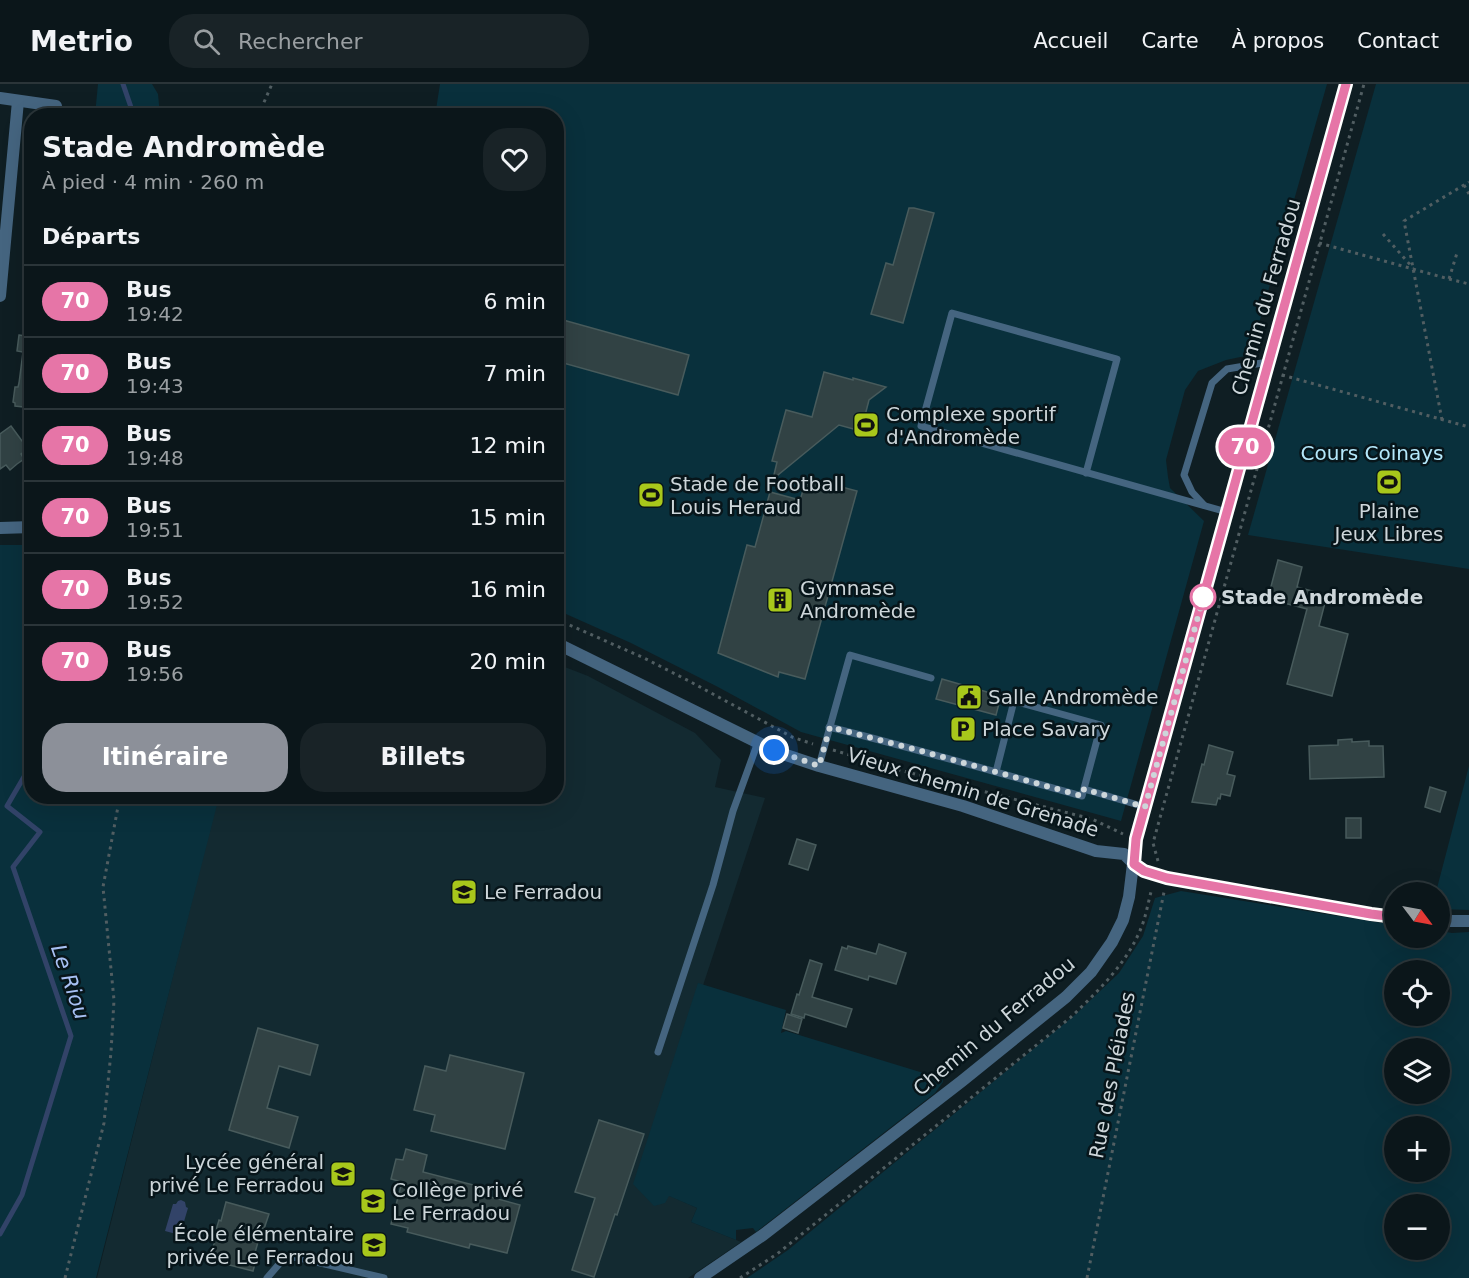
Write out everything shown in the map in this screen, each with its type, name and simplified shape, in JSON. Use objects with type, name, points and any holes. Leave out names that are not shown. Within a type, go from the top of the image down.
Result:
[{"type":"street","name":"Chemin du Ferradou","points":[[700,1278],[763,1235],[962,1081],[1066,997],[1091,972],[1113,942],[1123,920],[1129,897],[1136,839],[1346,84]]},
{"type":"street","points":[[0,98],[56,106]]},
{"type":"street","points":[[0,296],[18,101]]},
{"type":"street","points":[[0,528],[24,527]]},
{"type":"street","name":"Vieux Chemin de Grenade","points":[[564,647],[758,742],[786,755],[819,766],[963,806],[1096,851],[1124,854],[1144,871],[1167,878],[1384,916]]},
{"type":"street","points":[[1450,921],[1469,921]]},
{"type":"lane","points":[[1086,472],[1117,359],[952,313],[921,426],[1227,513]]},
{"type":"lane","points":[[1206,506],[1192,492],[1184,475],[1212,383],[1227,369],[1267,366]]},
{"type":"lane","points":[[819,766],[850,656],[932,678]]},
{"type":"lane","points":[[996,772],[1014,701],[1101,725],[1083,792]]},
{"type":"lane","points":[[830,727],[996,772],[1145,807]]},
{"type":"lane","points":[[658,1052],[712,885],[733,811],[758,742]]},
{"type":"lane","points":[[267,1278],[280,1263],[295,1257],[384,1278]]},
{"type":"path","points":[[262,108],[272,84]]},
{"type":"path","points":[[1158,863],[1153,843],[1364,84]]},
{"type":"path","points":[[1443,420],[1404,221],[1469,182]]},
{"type":"path","points":[[1464,185],[1469,194]]},
{"type":"path","points":[[1383,234],[1414,269]]},
{"type":"path","points":[[1319,243],[1469,284]]},
{"type":"path","points":[[1449,279],[1457,253]]},
{"type":"path","points":[[1267,366],[1283,375],[1469,427]]},
{"type":"path","points":[[564,623],[644,658],[792,737],[817,745]]},
{"type":"path","name":"Vieux Chemin de Grenade","points":[[831,750],[899,771],[1092,819],[1122,834]]},
{"type":"path","points":[[65,1278],[104,1123],[114,1000],[103,887],[119,804]]},
{"type":"path","name":"Rue des Pléiades","points":[[1087,1278],[1167,878]]},
{"type":"shaded area","name":"Le Ferradou","points":[[564,667],[588,676],[695,733],[721,760],[715,787],[765,798],[638,1182],[697,1208],[691,1222],[741,1242],[688,1278],[97,1278],[216,804],[564,804]]},
{"type":"green space","points":[[98,84],[152,84],[158,94],[159,108],[96,108]]},
{"type":"green space","name":"Complexe sportif d'Andromède","points":[[440,84],[1327,84],[1250,355],[1226,360],[1198,371],[1185,390],[1166,460],[1168,477],[1170,488],[1204,521],[1121,821],[801,732],[631,643],[564,613],[564,108],[436,108]]},
{"type":"green space","name":"Cours Coinays","points":[[1376,84],[1469,84],[1469,569],[1248,535]]},
{"type":"green space","points":[[0,545],[24,545],[24,804],[217,804],[96,1278],[0,1278]]},
{"type":"green space","points":[[1469,766],[1469,910],[1450,909],[1450,882],[1439,882]]},
{"type":"green space","points":[[1181,891],[1384,923],[1384,948],[1450,948],[1450,933],[1469,932],[1469,1278],[747,1278],[788,1250],[1076,1014],[1119,973],[1143,936],[1155,898]]},
{"type":"green space","points":[[698,983],[786,1010],[781,1033],[786,1031],[943,1079],[943,1082],[935,1093],[756,1232],[753,1228],[736,1230],[736,1240],[691,1222],[697,1208],[669,1196],[665,1203],[654,1206],[633,1184]]},
{"type":"water","points":[[181,1200],[188,1208],[180,1235],[165,1231],[173,1204]]},
{"type":"building","points":[[909,208],[934,213],[903,323],[871,314],[886,263],[893,265]]},
{"type":"building","points":[[564,320],[689,355],[678,395],[564,363]]},
{"type":"building","points":[[19,335],[24,336],[24,407],[15,406],[13,402],[15,387],[18,387],[19,383],[23,352],[17,351]]},
{"type":"building","points":[[824,372],[886,387],[869,400],[861,431],[839,425],[773,479],[777,462],[772,461],[786,410],[812,417]]},
{"type":"building","points":[[11,426],[24,444],[24,452],[21,454],[24,459],[10,470],[6,465],[0,469],[0,434]]},
{"type":"building","name":"Gymnase Andromède","points":[[815,480],[857,491],[805,679],[779,672],[778,677],[718,653],[747,545],[755,547],[770,492],[800,500],[805,484],[813,485]]},
{"type":"building","points":[[1278,560],[1302,567],[1297,587],[1327,595],[1319,626],[1348,634],[1332,696],[1287,684],[1307,609],[1273,600],[1269,594]]},
{"type":"building","name":"Salle Andromède","points":[[942,679],[1001,696],[996,715],[936,699]]},
{"type":"building","points":[[1352,739],[1352,742],[1369,741],[1369,746],[1383,746],[1384,777],[1310,779],[1309,746],[1338,745],[1338,740]]},
{"type":"building","points":[[1209,745],[1233,752],[1227,774],[1235,776],[1230,796],[1221,794],[1216,805],[1192,802]]},
{"type":"building","points":[[1430,787],[1446,792],[1440,812],[1425,807]]},
{"type":"building","points":[[1346,818],[1361,818],[1361,838],[1346,838]]},
{"type":"building","points":[[797,839],[816,845],[808,870],[789,864]]},
{"type":"building","points":[[879,944],[906,953],[896,984],[869,976],[868,980],[835,970],[842,947],[847,949],[848,946],[876,954]]},
{"type":"building","points":[[810,960],[822,964],[812,997],[852,1009],[846,1027],[805,1014],[804,1018],[791,1014]]},
{"type":"building","points":[[787,1014],[802,1019],[798,1033],[783,1028]]},
{"type":"building","points":[[258,1028],[318,1045],[310,1075],[279,1066],[267,1108],[298,1117],[289,1148],[229,1130]]},
{"type":"building","points":[[450,1055],[524,1073],[505,1149],[431,1131],[435,1115],[414,1110],[425,1066],[446,1071]]},
{"type":"building","points":[[599,1120],[644,1134],[594,1277],[572,1270],[595,1198],[575,1192]]},
{"type":"building","points":[[406,1149],[427,1155],[423,1172],[485,1188],[483,1195],[520,1205],[507,1253],[470,1244],[469,1248],[407,1232],[408,1228],[391,1224],[402,1182],[391,1179],[396,1159],[403,1160]]},
{"type":"building","points":[[226,1202],[269,1214],[264,1229],[262,1228],[254,1256],[257,1256],[253,1271],[210,1260],[215,1240],[213,1240]]},
{"type":"waterway","name":"Le Riou","points":[[123,84],[131,108]]},
{"type":"waterway","name":"Le Riou","points":[[0,1234],[22,1195],[71,1036],[13,867],[40,832],[7,806],[24,777]]},
{"type":"bus line","name":"70","points":[[1346,84],[1136,839],[1134,864],[1144,871],[1167,878],[1384,916]]},
{"type":"place","name":"Complexe sportif d'Andromède","points":[[866,425]]},
{"type":"place","name":"Plaine Jeux Libres","points":[[1389,482]]},
{"type":"place","name":"Stade de Football Louis Heraud","points":[[651,495]]},
{"type":"place","name":"Stade Andromède","points":[[1203,597]]},
{"type":"place","name":"Gymnase Andromède","points":[[780,600]]},
{"type":"place","name":"Salle Andromède","points":[[969,697]]},
{"type":"place","name":"Place Savary","points":[[963,729]]},
{"type":"place","name":"Le Ferradou","points":[[464,892]]},
{"type":"place","name":"Lycée général privé Le Ferradou","points":[[343,1174]]},
{"type":"place","name":"Collège privé Le Ferradou","points":[[373,1201]]},
{"type":"place","name":"École élémentaire privée Le Ferradou","points":[[374,1245]]},
{"type":"route","points":[[774,750],[819,766],[830,727],[1082,796],[1084,789],[1145,807],[1206,588],[1203,597]]}]
